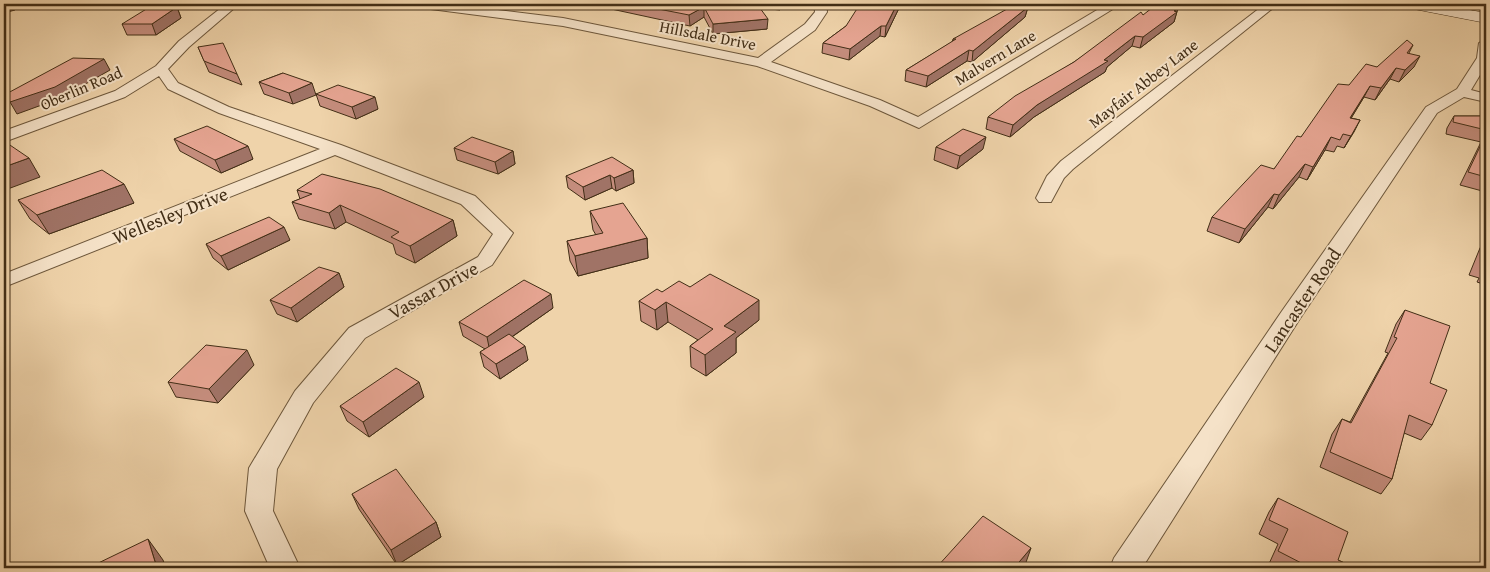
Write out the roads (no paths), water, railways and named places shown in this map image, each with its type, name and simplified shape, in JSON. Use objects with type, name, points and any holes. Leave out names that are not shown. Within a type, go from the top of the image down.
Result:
[{"type":"main road","points":[[1414,4],[1486,18]]},
{"type":"street","name":"Oberlin Road","points":[[4,137],[120,94],[161,69],[184,44],[233,4]]},
{"type":"street","name":"Hillsdale Drive","points":[[423,4],[563,22],[761,63],[875,103],[919,124]]},
{"type":"street","points":[[761,63],[810,27],[822,12],[820,4]]},
{"type":"street","name":"Malvern Lane","points":[[919,124],[1115,4]]},
{"type":"street","name":"Mayfair Abbey Lane","points":[[1045,198],[1056,176],[1067,165],[1272,4]]},
{"type":"street","name":"Lancaster Road","points":[[1125,568],[1290,316],[1430,110],[1462,92],[1484,58],[1486,43]]},
{"type":"street","name":"Vassar Drive","points":[[161,69],[173,86],[224,110],[335,148],[468,200],[503,233],[485,261],[357,333],[304,397],[262,468],[259,511],[285,568]]},
{"type":"street","points":[[1462,92],[1486,98]]},
{"type":"street","name":"Wellesley Drive","points":[[4,281],[335,148]]}]
